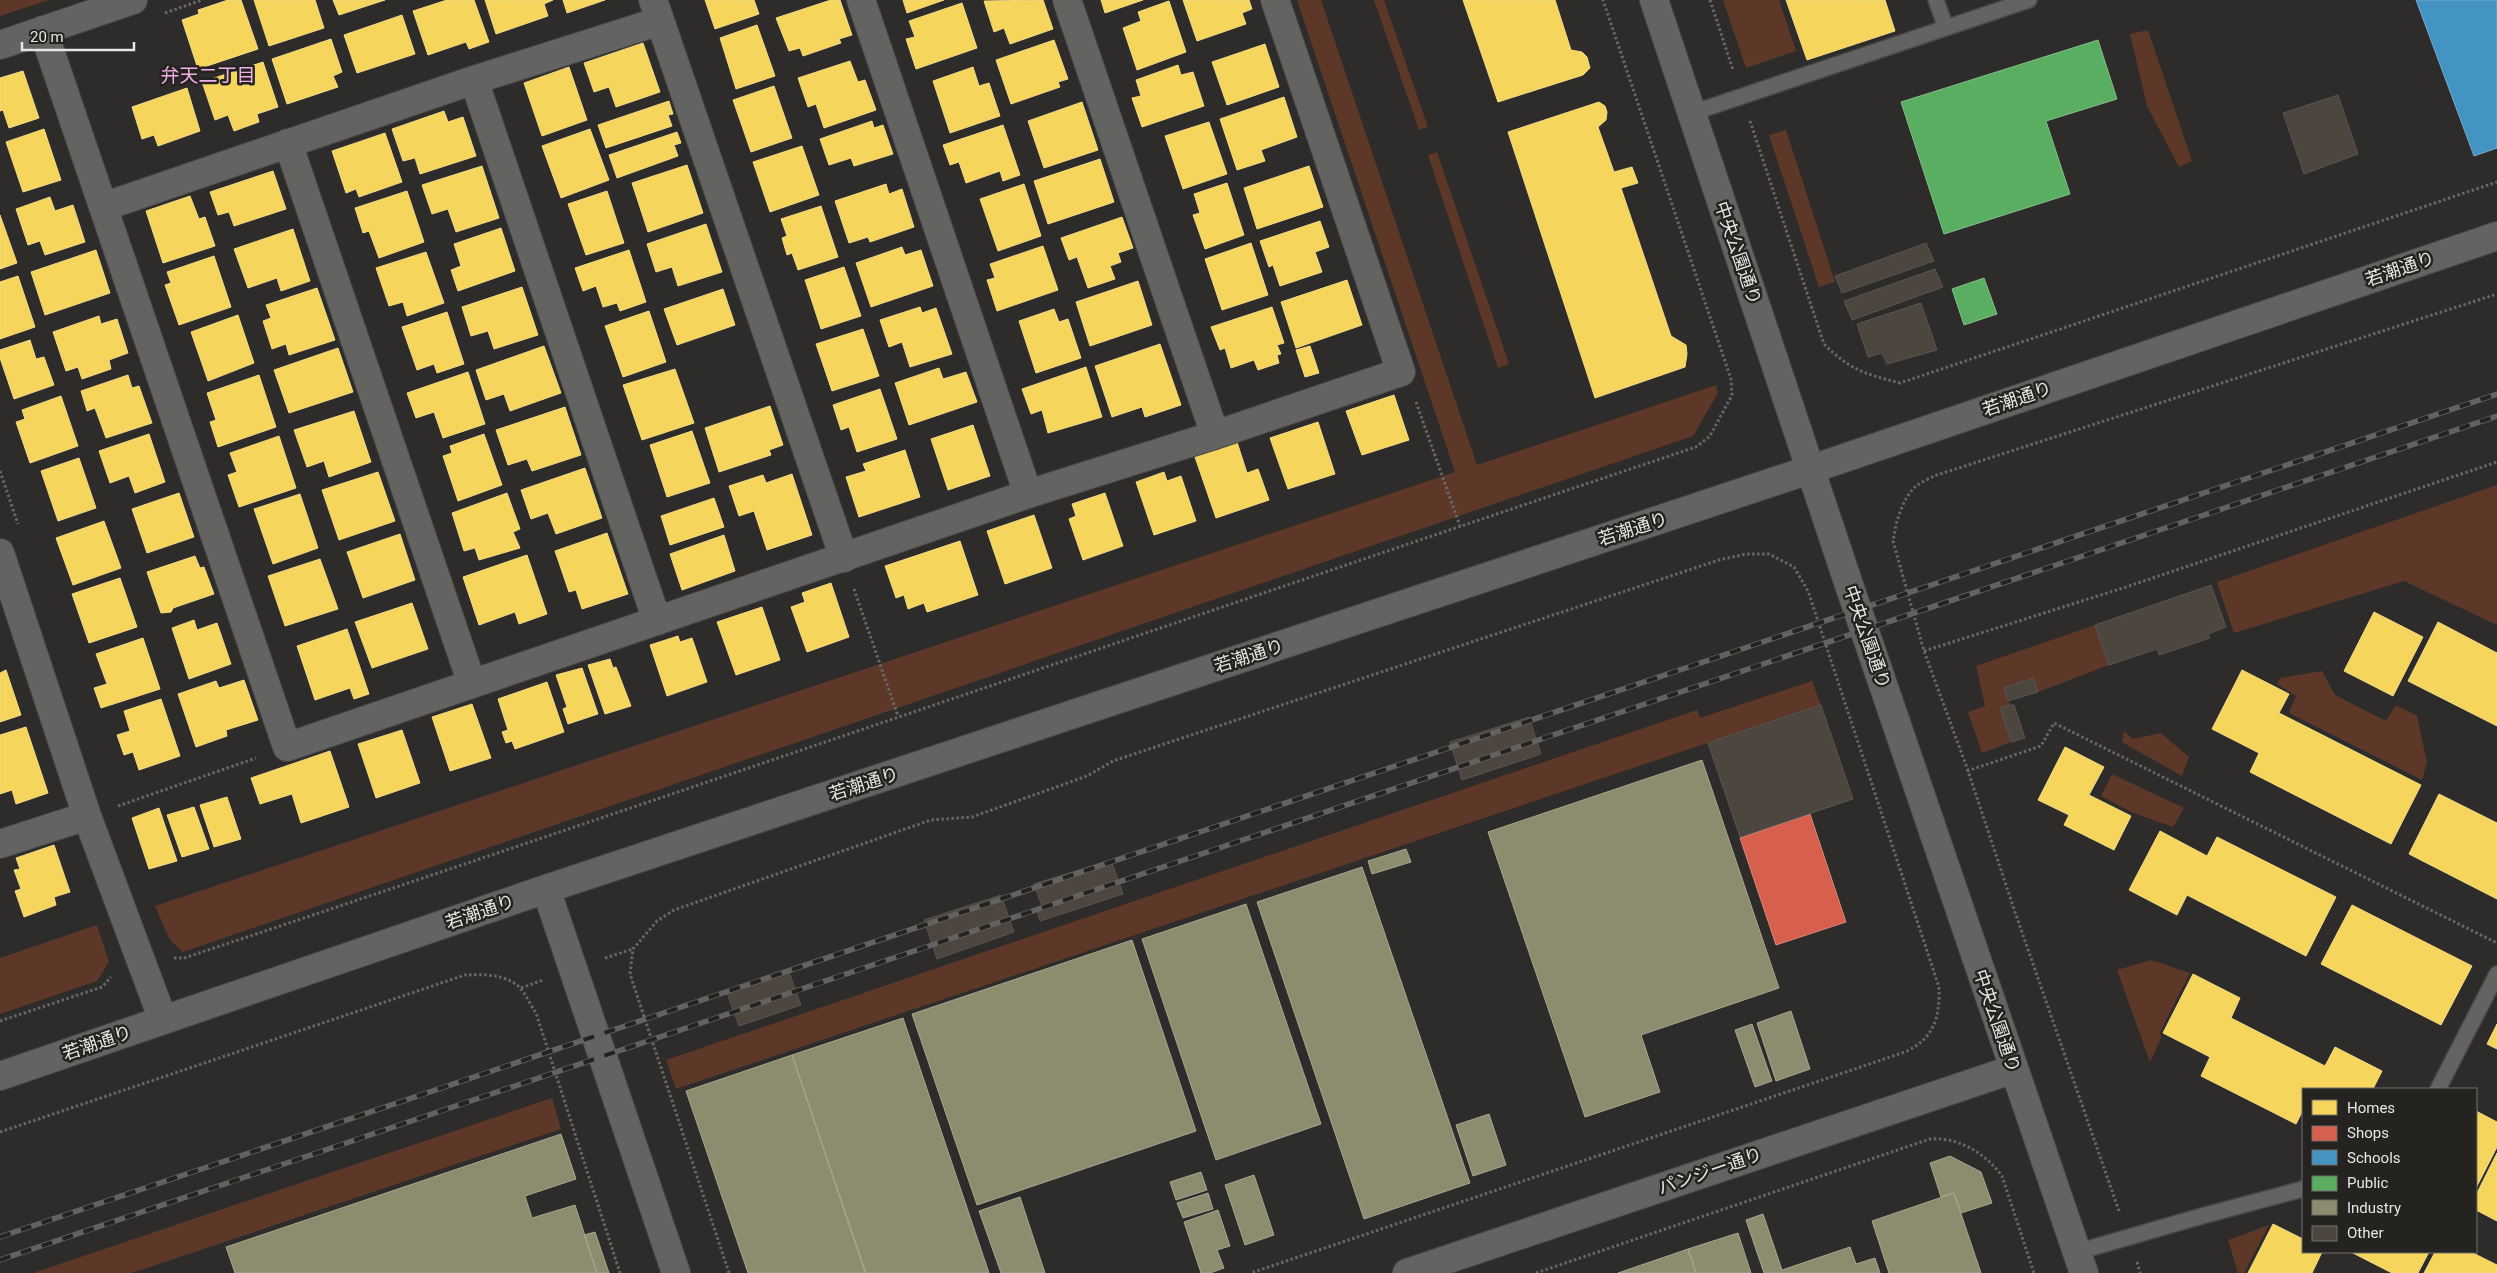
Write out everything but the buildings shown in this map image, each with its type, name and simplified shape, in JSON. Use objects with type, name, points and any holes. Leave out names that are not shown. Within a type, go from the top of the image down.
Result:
[{"type":"street","points":[[0,46],[134,0]]},
{"type":"street","points":[[861,0],[1028,494]]},
{"type":"street","points":[[1067,0],[1215,435]]},
{"type":"street","points":[[43,30],[287,747],[1028,494],[1215,435],[1401,372],[1275,0]]},
{"type":"street","name":"中央公園通り","points":[[1654,0],[1812,469],[1851,592],[2081,1262]]},
{"type":"street","points":[[103,207],[474,80],[657,11],[844,558]]},
{"type":"street","points":[[474,80],[657,621]]},
{"type":"street","points":[[288,144],[472,684]]},
{"type":"street","name":"若潮通り","points":[[0,1076],[546,889],[1812,469],[2497,236]]},
{"type":"street","points":[[0,553],[99,813],[163,1020]]},
{"type":"street","points":[[0,844],[99,813]]},
{"type":"street","points":[[546,889],[676,1273]]},
{"type":"street","name":"パンジー通り","points":[[1407,1273],[2014,1069]]},
{"type":"lane","points":[[1936,0],[1946,28]]},
{"type":"lane","points":[[1692,113],[2029,0]]},
{"type":"lane","points":[[2439,1088],[2497,974]]},
{"type":"lane","points":[[2081,1262],[2128,1238],[2302,1189]]},
{"type":"path","points":[[171,958],[184,958],[212,949],[649,803],[898,716],[1112,646],[1696,447],[1710,436],[1732,395],[1731,379],[1603,0]]},
{"type":"path","points":[[1710,0],[1824,344],[1842,362],[1868,374],[1900,383],[2497,182]]},
{"type":"path","points":[[2128,1238],[1924,650],[1894,541],[1896,523],[1904,504],[1916,486],[1934,476],[2497,294]]},
{"type":"path","points":[[1401,372],[1409,384],[1460,526]]},
{"type":"path","points":[[1924,650],[2123,588],[2497,462]]},
{"type":"path","points":[[0,471],[19,528]]},
{"type":"path","points":[[729,1273],[630,974],[633,949],[657,921],[674,910],[931,820],[972,817],[1087,776],[1112,761],[1719,560],[1746,554],[1770,554],[1794,567],[1808,591],[1939,987],[1940,1009],[1921,1045],[1251,1273]]},
{"type":"path","points":[[844,558],[898,716]]},
{"type":"path","points":[[1967,771],[2041,746],[2054,724],[2497,943]]},
{"type":"path","points":[[99,813],[287,747]]},
{"type":"path","points":[[0,1021],[102,987],[115,968]]},
{"type":"path","points":[[0,1132],[465,974],[484,974],[502,978],[521,988],[536,1013],[620,1273]]},
{"type":"path","points":[[1536,1273],[1930,1139],[1943,1138],[1963,1144],[1980,1154],[1992,1162],[2002,1176],[2034,1273]]},
{"type":"shaded area","points":[[0,0],[49,0],[0,16]]},
{"type":"shaded area","points":[[1297,0],[1321,0],[1477,465],[1716,385],[1718,393],[1693,436],[183,952],[170,940],[155,906],[1455,472]]},
{"type":"shaded area","points":[[1374,0],[1384,0],[1428,127],[1419,130]]},
{"type":"shaded area","points":[[1723,0],[1779,0],[1796,51],[1746,68]]},
{"type":"shaded area","points":[[2148,30],[2192,161],[2179,167],[2147,106],[2130,34]]},
{"type":"shaded area","points":[[1786,130],[1835,282],[1819,287],[1769,135]]},
{"type":"shaded area","points":[[1437,152],[1509,364],[1498,368],[1428,155]]},
{"type":"shaded area","points":[[2497,485],[2497,625],[2404,581],[2234,633],[2217,582]]},
{"type":"shaded area","points":[[2095,625],[2109,665],[2038,692],[2033,678],[2004,688],[2010,705],[2001,709],[2011,742],[1982,753],[1968,712],[1985,706],[1976,666]]},
{"type":"shaded area","points":[[2322,671],[2335,695],[2386,721],[2396,705],[2417,716],[2427,762],[2422,780],[2289,713],[2296,696],[2277,684],[2280,678]]},
{"type":"shaded area","points":[[1812,681],[1821,705],[676,1089],[666,1060],[1697,710],[1700,718]]},
{"type":"shaded area","points":[[2124,731],[2133,739],[2161,733],[2189,757],[2182,776],[2122,742]]},
{"type":"shaded area","points":[[2112,774],[2184,808],[2173,827],[2131,812],[2101,796]]},
{"type":"shaded area","points":[[97,925],[109,962],[97,981],[0,1014],[0,958]]},
{"type":"shaded area","points":[[2151,960],[2190,973],[2159,1034],[2162,1036],[2150,1062],[2117,970]]},
{"type":"shaded area","points":[[552,1098],[561,1129],[132,1273],[33,1273]]},
{"type":"shaded area","points":[[2269,1225],[2244,1273],[2238,1273],[2228,1240]]},
{"type":"railway","points":[[0,1237],[2497,394]]},
{"type":"railway","points":[[0,1260],[2497,416]]},
{"type":"district","name":"弁天二丁目","points":[[208,75]]}]
